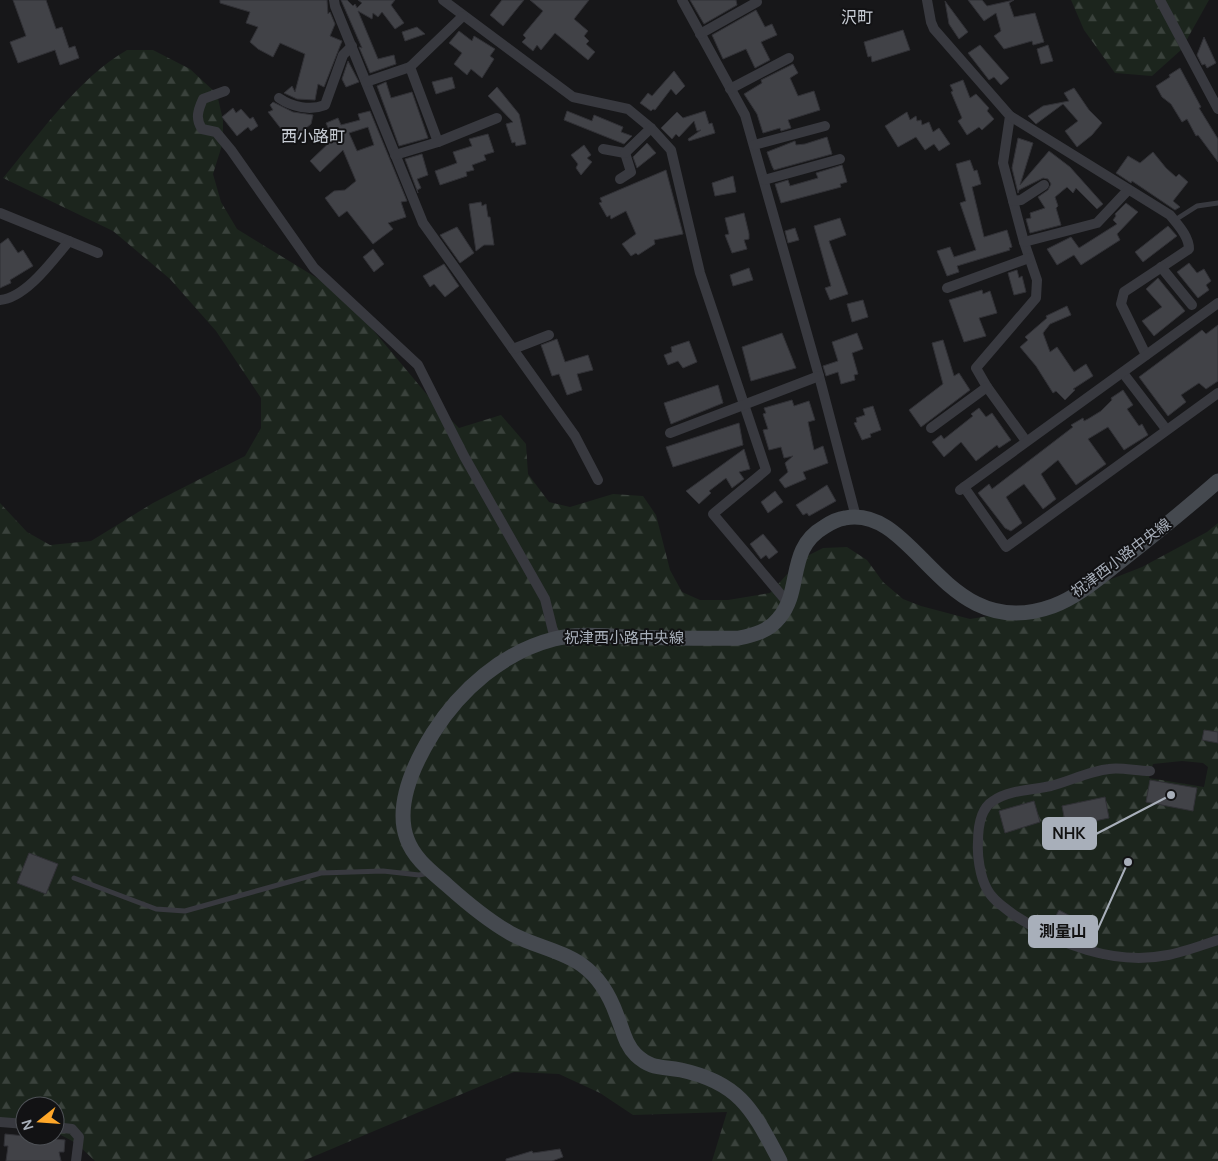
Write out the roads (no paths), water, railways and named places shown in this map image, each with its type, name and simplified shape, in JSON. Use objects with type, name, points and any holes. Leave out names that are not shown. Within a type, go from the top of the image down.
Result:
[{"type":"main road","name":"祝津西小路中央線","points":[[780,1161],[750,1108],[736,1093],[721,1082],[701,1075],[678,1070],[660,1069],[644,1062],[626,1043],[604,987],[594,975],[580,963],[510,933],[460,897],[415,854],[407,839],[403,824],[406,791],[428,741],[449,709],[476,681],[525,650],[555,639],[583,636],[740,638],[759,634],[773,625],[788,603],[801,551],[808,539],[830,523],[842,518],[874,519],[883,523],[957,593],[970,601],[995,610],[1023,613],[1053,606],[1091,584],[1218,481]]},
{"type":"street","points":[[334,0],[423,222],[575,436],[598,480]]},
{"type":"street","points":[[443,0],[573,97],[628,109],[651,128],[671,150],[700,273],[766,470],[713,514],[788,603]]},
{"type":"street","points":[[682,0],[746,115],[819,376],[856,517]]},
{"type":"street","points":[[927,0],[934,29],[1010,116],[1170,215],[1181,229],[1189,244],[1189,248],[1124,292],[1121,304],[1146,355]]},
{"type":"street","points":[[1160,0],[1218,109]]},
{"type":"street","points":[[700,34],[757,2]]},
{"type":"street","points":[[366,82],[410,67],[463,16]]},
{"type":"street","points":[[279,98],[288,105],[316,109],[326,105],[343,55],[352,46]]},
{"type":"street","points":[[730,89],[789,58]]},
{"type":"street","points":[[410,67],[438,142]]},
{"type":"street","points":[[225,91],[203,99],[197,112],[198,124],[202,129],[216,132],[231,150],[314,268],[418,365],[464,456],[545,599],[555,639]]},
{"type":"street","points":[[1010,116],[1003,163],[1024,242],[1037,280],[1036,298],[976,368],[987,387],[1026,441]]},
{"type":"street","points":[[395,155],[438,142],[497,118]]},
{"type":"street","points":[[754,145],[825,126]]},
{"type":"street","points":[[625,153],[651,128]]},
{"type":"street","points":[[603,149],[625,153]]},
{"type":"street","points":[[620,179],[631,172],[625,153]]},
{"type":"street","points":[[764,180],[840,159]]},
{"type":"street","points":[[1013,201],[1021,200],[1044,185]]},
{"type":"street","points":[[1024,242],[1097,223],[1128,190]]},
{"type":"street","points":[[0,213],[98,252]]},
{"type":"street","points":[[0,300],[8,299],[37,278],[68,241]]},
{"type":"street","points":[[946,288],[1029,258]]},
{"type":"street","points":[[1161,267],[1192,305]]},
{"type":"street","points":[[1218,303],[962,488],[1006,547],[1166,428],[1218,392]]},
{"type":"street","points":[[513,349],[549,335]]},
{"type":"street","points":[[1123,372],[1166,428]]},
{"type":"street","points":[[670,433],[819,376]]},
{"type":"street","points":[[931,428],[987,387]]},
{"type":"street","points":[[1150,771],[1133,772],[1110,768],[1052,786],[1007,794],[992,801],[986,808],[978,826],[977,843],[977,852],[987,890],[1000,905],[1037,929],[1078,948],[1099,953],[1132,957],[1167,956],[1218,940]]},
{"type":"street","points":[[0,1122],[15,1123]]},
{"type":"street","points":[[65,1128],[72,1129],[79,1137],[76,1161]]},
{"type":"lane","points":[[1174,220],[1197,206],[1218,203]]},
{"type":"lane","points":[[74,878],[156,909],[185,911],[321,872],[383,871],[419,875],[432,872]]},
{"type":"place","name":"NHK","points":[[1171,795]]},
{"type":"place","name":"測量山","points":[[1128,862]]},
{"type":"district","name":"沢町","points":[[857,17]]},
{"type":"district","name":"西小路町","points":[[313,136]]}]
